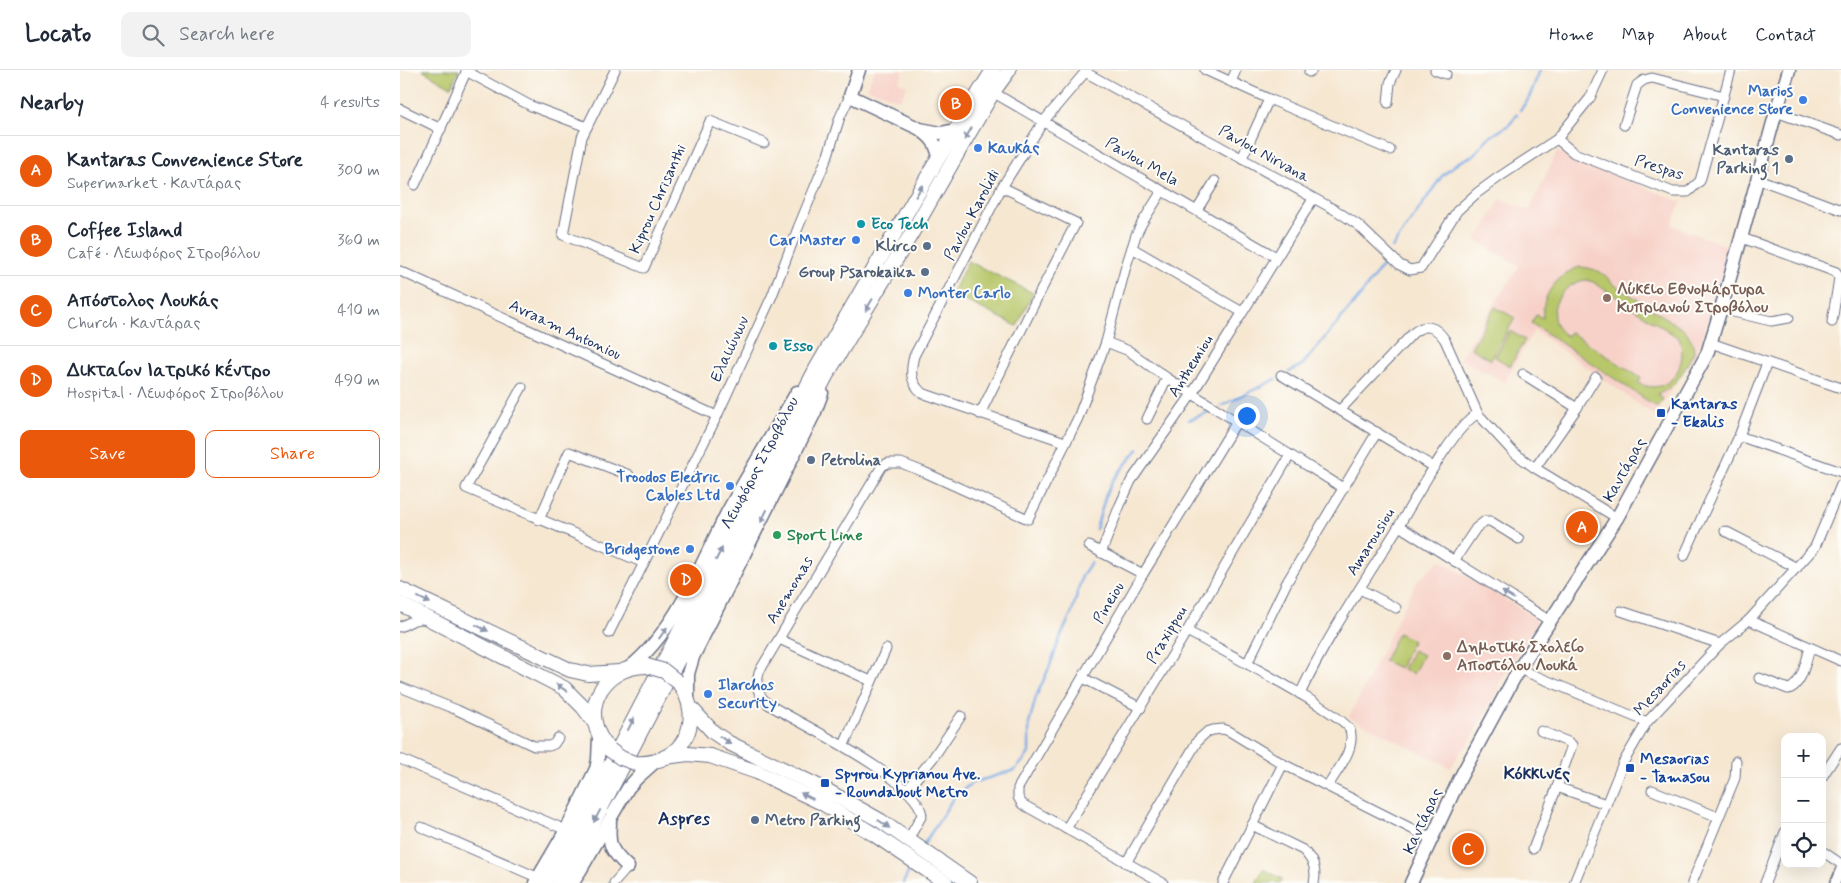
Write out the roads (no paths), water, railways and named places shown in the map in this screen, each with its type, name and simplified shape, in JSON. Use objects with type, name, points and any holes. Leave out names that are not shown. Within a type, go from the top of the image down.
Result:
[{"type":"main road","name":"Ελαιώνων","points":[[850,96],[859,70]]},
{"type":"main road","name":"Λεωφόρος Στροβόλου","points":[[560,883],[578,852],[821,373],[988,89],[993,70]]},
{"type":"main road","name":"Λεωφόρος Στροβόλου","points":[[540,881],[581,821],[939,157],[955,130],[988,89],[1009,70]]},
{"type":"main road","name":"Καντάρας","points":[[1411,883],[1460,778],[1519,669],[1617,518],[1707,354],[1742,238],[1776,112],[1790,70]]},
{"type":"main road","points":[[850,96],[920,129],[933,139],[939,157]]},
{"type":"main road","points":[[920,129],[941,133],[955,130]]},
{"type":"main road","points":[[821,373],[800,387],[743,484],[667,628],[650,650],[605,684],[597,696],[594,710],[595,723],[600,737],[610,750],[621,758],[635,763],[688,754],[710,756],[757,772],[822,804],[865,828],[946,883]]},
{"type":"main road","points":[[573,883],[628,788],[637,778],[676,749],[685,738],[690,726],[688,674],[693,657],[815,412],[821,373]]},
{"type":"main road","points":[[400,589],[570,670],[588,674],[647,666],[664,671],[678,682],[689,702],[713,732],[729,744],[826,790],[881,821],[970,883]]},
{"type":"main road","points":[[400,604],[564,688],[583,706],[595,723]]},
{"type":"main road","points":[[540,881],[596,769],[600,737]]},
{"type":"main road","points":[[610,818],[609,840],[611,848],[615,855],[628,867]]},
{"type":"street","points":[[415,186],[466,70],[530,106],[587,127]]},
{"type":"street","name":"Kiprou Chrisanthi","points":[[615,70],[582,137],[563,235],[644,268],[710,121],[764,143]]},
{"type":"street","points":[[1205,70],[1269,100],[1390,150]]},
{"type":"street","points":[[1231,82],[1236,70]]},
{"type":"street","points":[[1388,103],[1390,83],[1396,70]]},
{"type":"street","points":[[1436,70],[1446,74]]},
{"type":"street","points":[[1557,139],[1590,98],[1603,70]]},
{"type":"street","name":"Prespas","points":[[1557,139],[1574,153],[1673,192],[1686,193],[1700,181],[1731,70]]},
{"type":"street","name":"Pavlou Nirvana","points":[[1086,71],[1358,225],[1400,265],[1410,270],[1421,268],[1457,211],[1477,193],[1557,139]]},
{"type":"street","name":"Pavlou Karolidi","points":[[980,414],[922,393],[914,386],[911,371],[914,356],[1002,187],[1043,122],[1086,71]]},
{"type":"street","points":[[1624,126],[1637,85],[1644,80],[1652,78],[1724,96]]},
{"type":"street","name":"Pavlou Mela","points":[[988,89],[1276,257]]},
{"type":"street","name":"Ελαιώνων","points":[[609,633],[717,416],[772,296],[817,183],[840,117],[850,96]]},
{"type":"street","points":[[1242,158],[1269,100]]},
{"type":"street","points":[[400,109],[441,129]]},
{"type":"street","points":[[1776,112],[1841,135]]},
{"type":"street","points":[[1758,179],[1841,210]]},
{"type":"street","points":[[1197,210],[1215,181]]},
{"type":"street","points":[[1002,187],[1076,223],[980,414],[1065,442],[1078,418],[1106,342],[1132,248],[1142,223],[1162,191]]},
{"type":"street","name":"Anthemiou","points":[[1101,553],[1131,482],[1192,394],[1313,199]]},
{"type":"street","points":[[1742,238],[1836,272],[1839,278],[1832,322]]},
{"type":"street","points":[[1132,248],[1242,312]]},
{"type":"street","name":"Avraam Antoniou","points":[[400,271],[717,416]]},
{"type":"street","points":[[1721,309],[1771,321],[1789,318]]},
{"type":"street","points":[[1340,410],[1413,333],[1420,328],[1436,329],[1445,340],[1478,414],[1513,452],[1535,468],[1617,518]]},
{"type":"street","points":[[1106,342],[1129,351],[1236,423],[1343,488]]},
{"type":"street","points":[[1711,343],[1841,388]]},
{"type":"street","points":[[1684,556],[1739,436],[1768,363]]},
{"type":"street","points":[[1281,374],[1434,467]]},
{"type":"street","points":[[1523,374],[1577,408]]},
{"type":"street","points":[[1535,468],[1596,377]]},
{"type":"street","points":[[1147,418],[1167,378]]},
{"type":"street","points":[[522,387],[466,488],[644,563]]},
{"type":"street","name":"Amarousiou","points":[[1300,694],[1326,642],[1434,467],[1464,423],[1472,416],[1478,414]]},
{"type":"street","name":"Pineiou","points":[[1066,829],[1020,802],[1018,792],[1020,783],[1143,574],[1236,423]]},
{"type":"street","points":[[1247,664],[1288,582],[1377,432]]},
{"type":"street","points":[[1739,436],[1841,472]]},
{"type":"street","name":"Anemonas","points":[[844,745],[768,704],[758,694],[757,682],[759,672],[878,471],[888,463],[895,462],[924,472],[1028,520],[1065,442]]},
{"type":"street","points":[[539,520],[569,452],[629,475]]},
{"type":"street","name":"Praxippou","points":[[1066,829],[1187,632],[1290,455]]},
{"type":"street","name":"Mesaorias","points":[[1574,883],[1623,763],[1647,722],[1720,644],[1749,620],[1815,547],[1841,485]]},
{"type":"street","points":[[1454,561],[1480,523],[1485,521],[1490,521],[1519,539]]},
{"type":"street","points":[[1399,526],[1550,621]]},
{"type":"street","points":[[1725,531],[1797,568]]},
{"type":"street","points":[[1089,546],[1143,574]]},
{"type":"street","points":[[1360,589],[1396,608]]},
{"type":"street","points":[[1621,611],[1720,644]]},
{"type":"street","points":[[400,627],[414,620],[428,618]]},
{"type":"street","points":[[1749,620],[1841,661]]},
{"type":"street","points":[[1187,632],[1300,694],[1339,718],[1348,726],[1350,730],[1350,749],[1328,786]]},
{"type":"street","points":[[779,639],[871,681]]},
{"type":"street","points":[[1759,678],[1788,689],[1792,688],[1797,683],[1810,648]]},
{"type":"street","points":[[886,649],[844,745],[876,766],[906,791],[920,808],[922,815],[908,840]]},
{"type":"street","points":[[1519,669],[1647,722]]},
{"type":"street","points":[[1083,678],[1141,708]]},
{"type":"street","points":[[400,687],[457,710],[534,746],[549,746],[554,744],[558,738]]},
{"type":"street","points":[[906,791],[933,758],[961,716]]},
{"type":"street","points":[[1126,863],[1198,740],[1207,732],[1217,729],[1229,731],[1283,764],[1432,840]]},
{"type":"street","points":[[1532,849],[1558,787],[1572,745],[1541,731]]},
{"type":"street","points":[[1826,773],[1838,761],[1841,748]]},
{"type":"street","points":[[400,759],[566,830]]},
{"type":"street","points":[[1692,883],[1735,778],[1736,761]]},
{"type":"street","points":[[1222,883],[1283,764]]},
{"type":"street","points":[[1558,787],[1606,804]]},
{"type":"street","points":[[1652,790],[1718,817]]},
{"type":"street","points":[[1252,825],[1302,850],[1314,864],[1316,874],[1314,883]]},
{"type":"street","points":[[420,827],[540,881]]},
{"type":"street","points":[[1066,829],[1163,883]]},
{"type":"street","points":[[1765,883],[1781,842]]},
{"type":"street","points":[[1826,854],[1841,864]]},
{"type":"street","points":[[614,883],[628,867]]},
{"type":"street","points":[[1835,883],[1841,869]]},
{"type":"waterway","points":[[1520,110],[1528,100],[1540,70]]},
{"type":"waterway","points":[[1392,248],[1442,176],[1457,163],[1474,155],[1487,139],[1510,124],[1517,114]]},
{"type":"waterway","points":[[1289,372],[1302,365],[1360,296],[1387,259]]},
{"type":"waterway","points":[[1221,406],[1276,379]]},
{"type":"waterway","points":[[1189,420],[1211,411]]},
{"type":"waterway","points":[[1096,529],[1106,494],[1113,480],[1138,449]]},
{"type":"waterway","points":[[924,844],[954,797],[972,783],[1015,770],[1029,753],[1029,724],[1036,697],[1072,612],[1082,576],[1091,562]]},
{"type":"waterway","points":[[903,883],[909,871]]},
{"type":"place","name":"Marios Convenience Store","points":[[1803,100]]},
{"type":"place","name":"Coffee Island","points":[[956,104]]},
{"type":"place","name":"Καυκάς","points":[[978,148]]},
{"type":"place","name":"Kantaras Parking 1","points":[[1789,159]]},
{"type":"place","name":"Eco Tech","points":[[861,224]]},
{"type":"place","name":"Car Master","points":[[856,240]]},
{"type":"place","name":"Klirco","points":[[927,246]]},
{"type":"place","name":"Group Psarokaika","points":[[925,272]]},
{"type":"place","name":"Monter Carlo","points":[[908,293]]},
{"type":"place","name":"Λύκειο Εθνομάρτυρα Κυπριανού Στροβόλου","points":[[1607,298]]},
{"type":"place","name":"Esso","points":[[773,346]]},
{"type":"place","name":"Kantaras - Ekalis","points":[[1661,413]]},
{"type":"place","name":"Petrolina","points":[[811,460]]},
{"type":"place","name":"Troodos Electric Cables Ltd","points":[[730,486]]},
{"type":"place","name":"Kantaras Convenience Store","points":[[1582,527]]},
{"type":"place","name":"Sport Line","points":[[777,535]]},
{"type":"place","name":"Bridgestone","points":[[690,549]]},
{"type":"place","name":"Δικταίον Ιατρικό κέντρο","points":[[686,580]]},
{"type":"place","name":"Δημοτικό Σχολείο Αποστόλου Λουκά","points":[[1447,656]]},
{"type":"place","name":"Ilarchos Security","points":[[708,694]]},
{"type":"place","name":"Mesaorias - Tamasou","points":[[1630,768]]},
{"type":"place","name":"Spyrou Kyprianou Ave. - Roundabout Metro","points":[[825,783]]},
{"type":"place","name":"Metro Parking","points":[[755,820]]},
{"type":"place","name":"Απόστολος Λουκάς","points":[[1468,849]]},
{"type":"district","name":"Κόκκινες","points":[[1537,774]]},
{"type":"district","name":"Aspres","points":[[684,819]]}]
